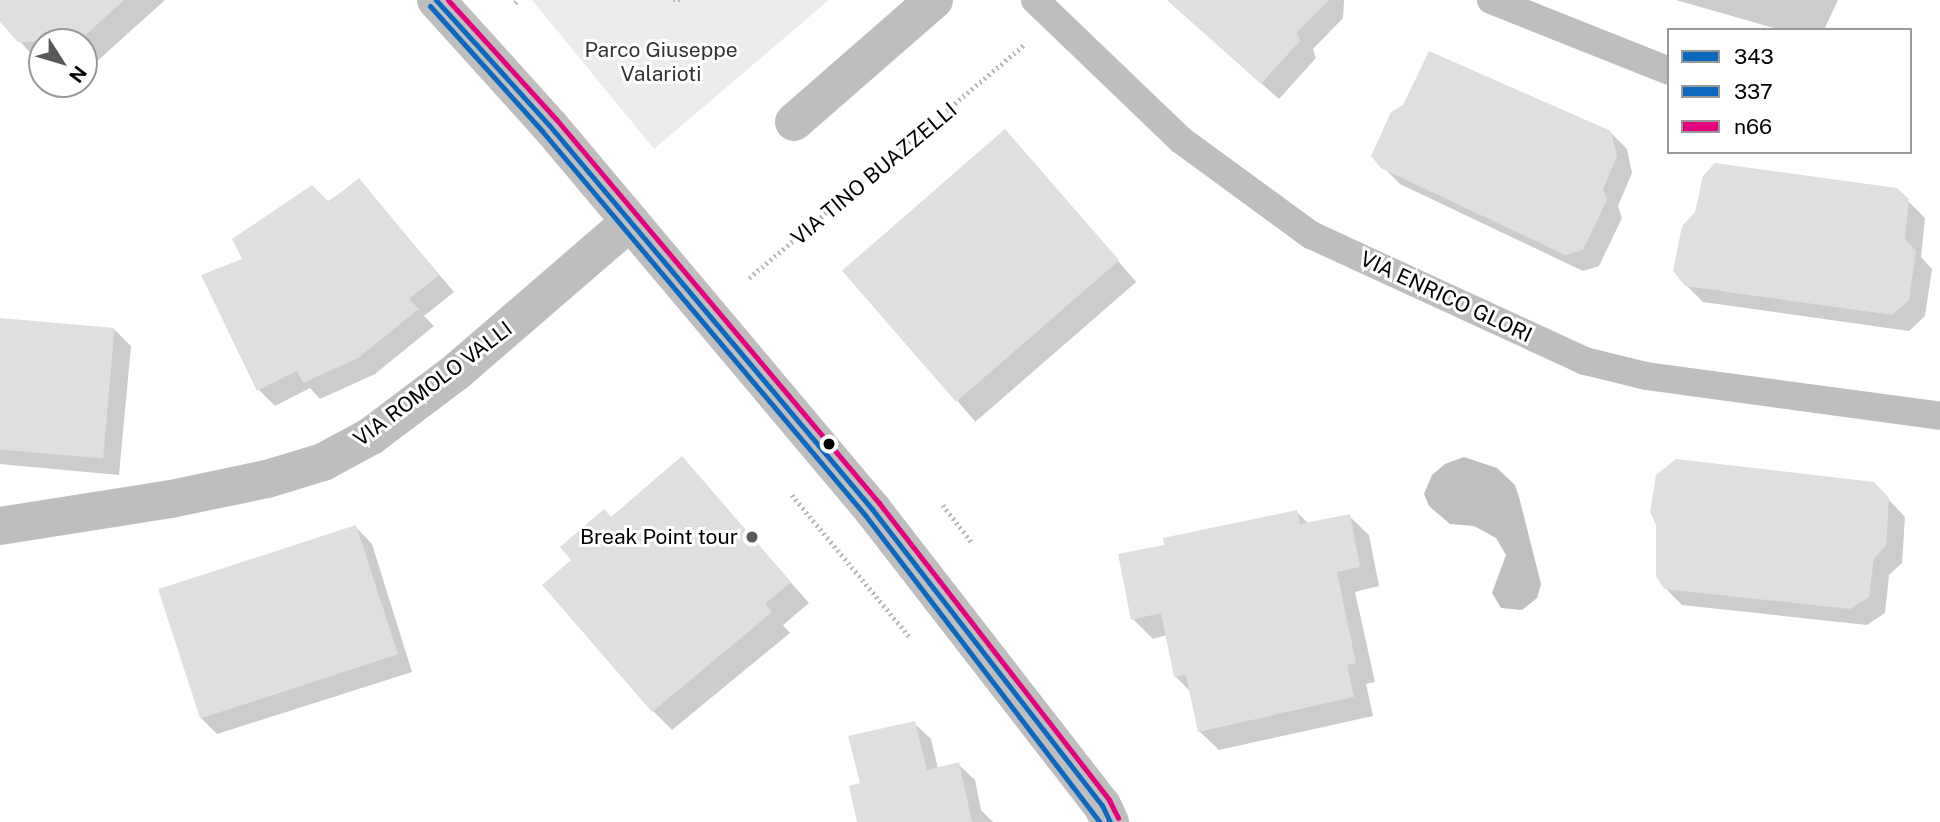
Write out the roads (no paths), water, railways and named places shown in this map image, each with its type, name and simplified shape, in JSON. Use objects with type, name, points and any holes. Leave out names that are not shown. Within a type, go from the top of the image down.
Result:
[{"type":"street","points":[[436,0],[630,222],[872,509],[1102,805],[1110,822]]},
{"type":"street","points":[[794,122],[934,0]]},
{"type":"street","name":"VIA ROMOLO VALLI","points":[[0,526],[171,499],[278,476],[323,461],[371,436],[456,372],[630,222]]},
{"type":"lane","name":"VIA ENRICO GLORI","points":[[1035,0],[1181,140],[1311,236],[1586,361],[1646,376],[1940,416]]},
{"type":"lane","points":[[1491,0],[1667,70]]},
{"type":"place","name":"Break Point tour","points":[[752,537]]},
{"type":"park label","name":"Parco Giuseppe Valarioti","points":[[661,62]]}]
